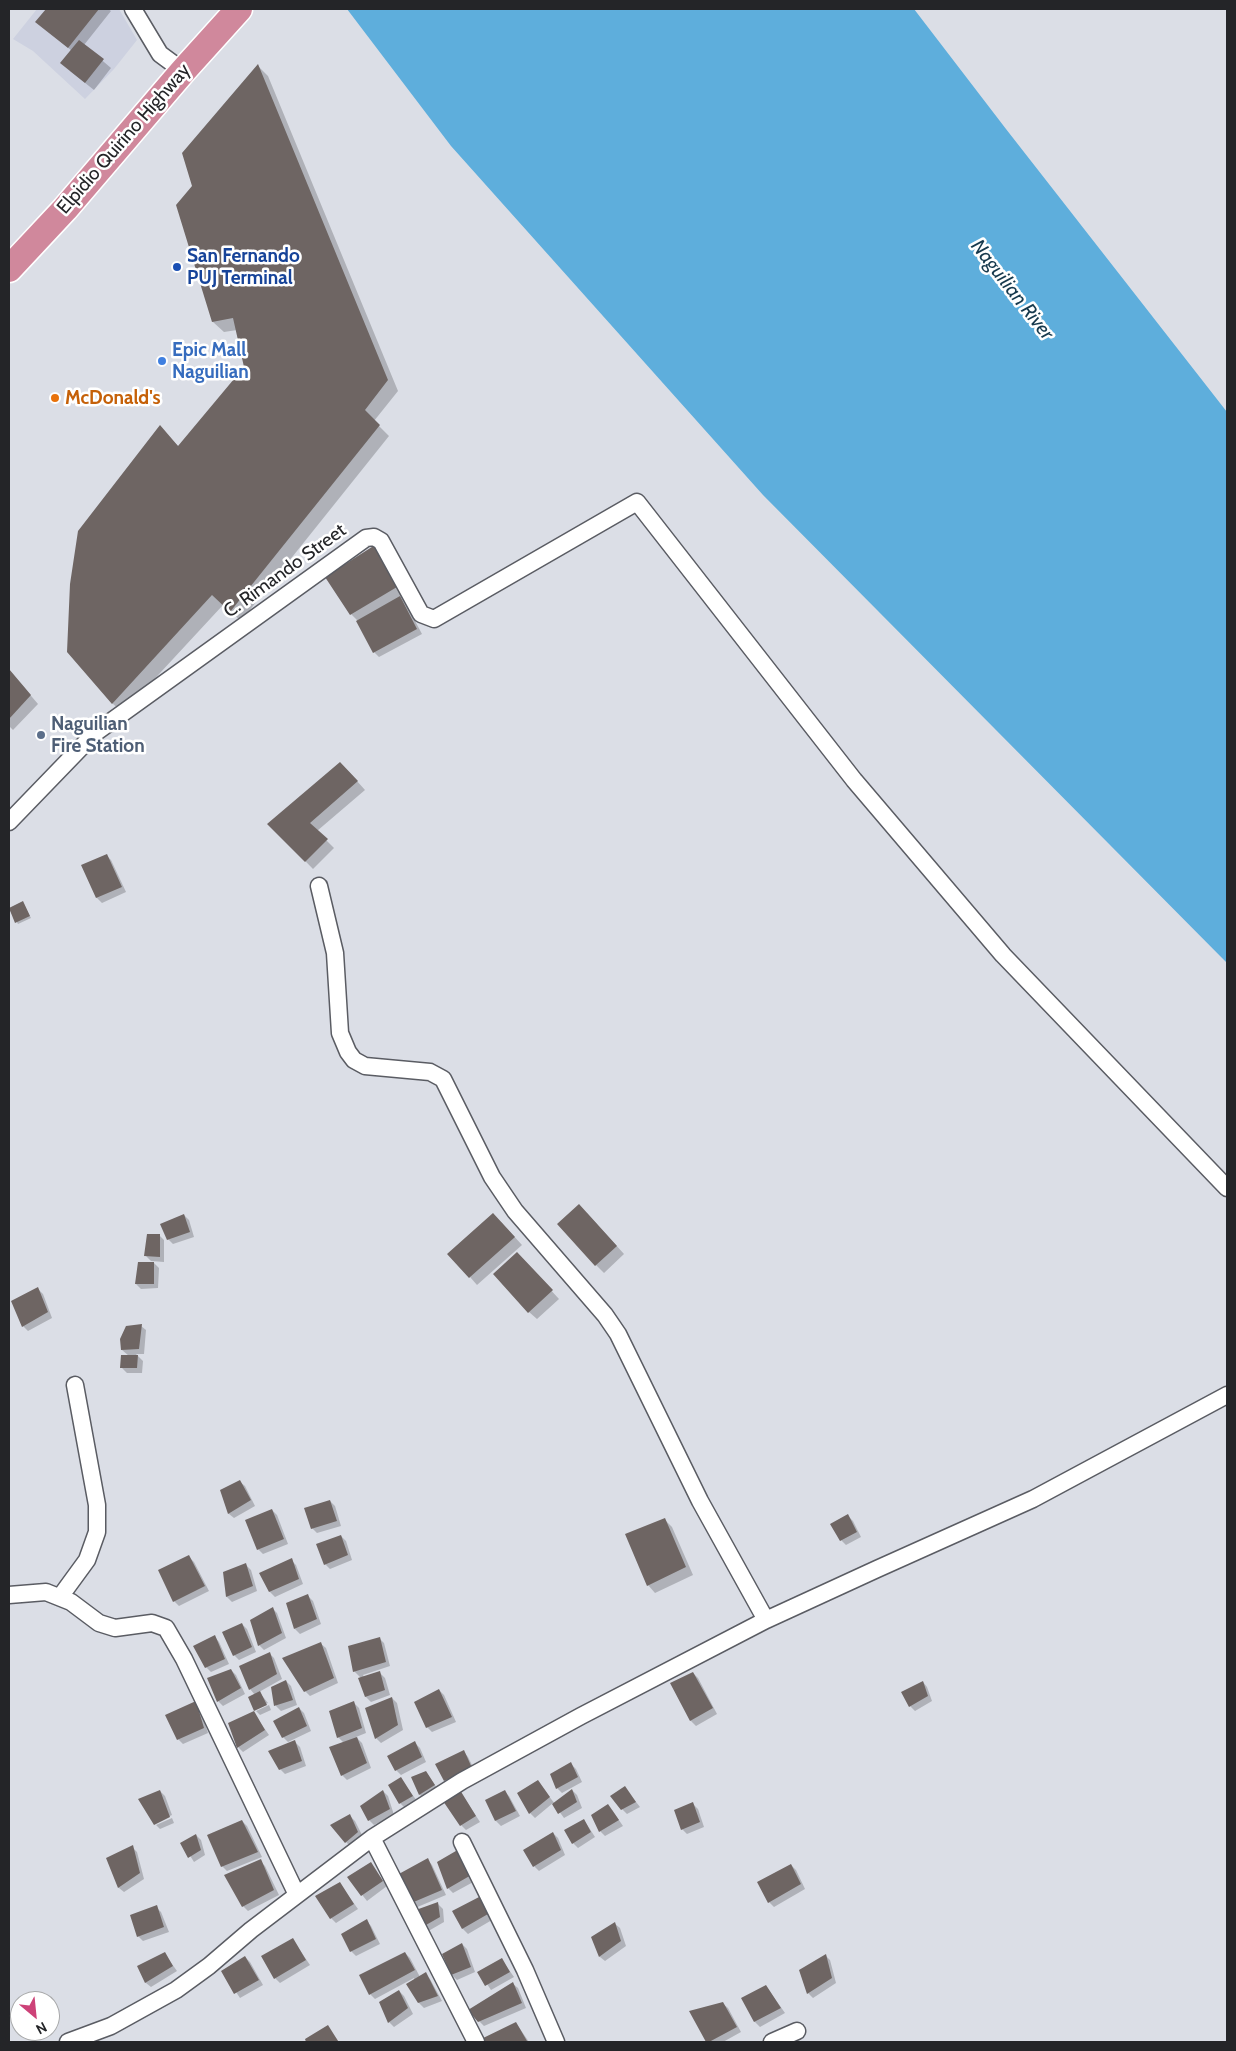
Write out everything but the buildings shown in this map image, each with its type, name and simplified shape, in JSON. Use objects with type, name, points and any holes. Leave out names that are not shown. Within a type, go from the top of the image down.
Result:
[{"type":"highway","name":"Elpidio Quirino Highway","points":[[9,269],[65,209],[183,70],[235,14]]},
{"type":"street","points":[[133,9],[160,54],[183,70]]},
{"type":"street","name":"C. Rimando Street","points":[[9,822],[95,733],[366,538],[374,537],[381,541],[421,614],[434,619],[637,502],[854,780],[1003,955],[1227,1188]]},
{"type":"street","points":[[319,886],[335,953],[340,1033],[345,1048],[354,1060],[366,1066],[430,1072],[443,1079],[496,1183],[515,1211],[605,1315],[618,1334],[700,1501],[766,1620]]},
{"type":"street","points":[[60,1597],[88,1560],[97,1532],[97,1506],[75,1385]]},
{"type":"street","points":[[68,2042],[111,2026],[176,1990],[372,1838],[462,1780],[766,1620],[1034,1499],[1227,1395]]},
{"type":"street","points":[[9,1595],[46,1592],[72,1602],[99,1622],[115,1628],[152,1623],[166,1628],[184,1659],[298,1895]]},
{"type":"street","points":[[372,1838],[476,2042]]},
{"type":"street","points":[[462,1842],[521,1962],[556,2042]]},
{"type":"street","points":[[772,2042],[797,2031]]},
{"type":"shaded area","points":[[37,9],[119,9],[137,40],[114,69],[85,99],[33,51],[13,39]]},
{"type":"water","name":"Naguilian River","points":[[347,9],[914,9],[1227,412],[1227,963],[763,495],[451,146]]},
{"type":"place","name":"San Fernando PUJ Terminal","points":[[177,267]]},
{"type":"place","name":"Epic Mall Naguilian","points":[[162,361]]},
{"type":"place","name":"McDonald's","points":[[55,398]]},
{"type":"place","name":"Naguilian Fire Station","points":[[41,735]]}]
